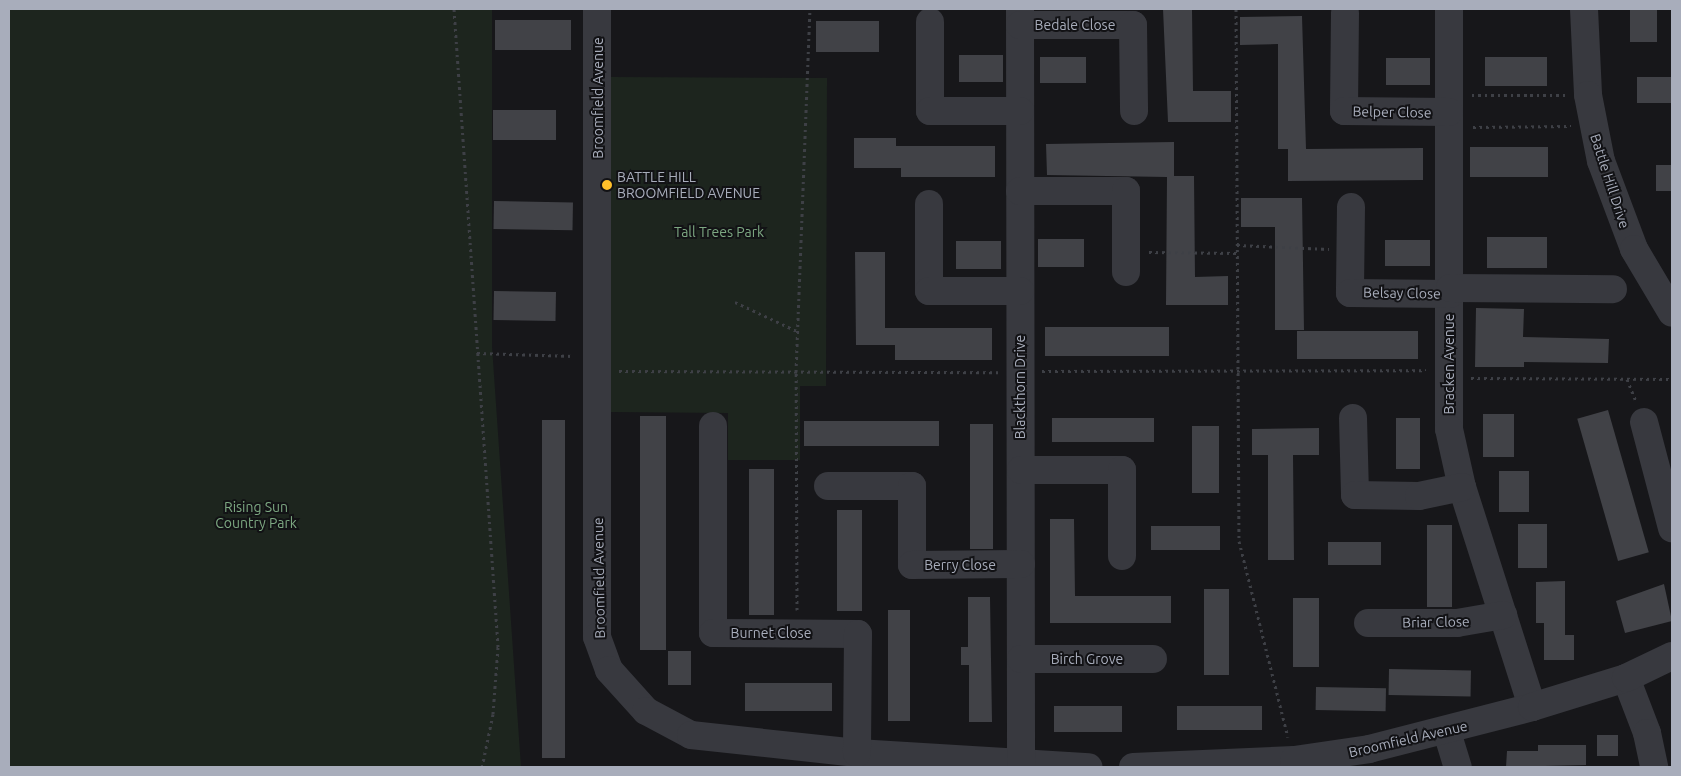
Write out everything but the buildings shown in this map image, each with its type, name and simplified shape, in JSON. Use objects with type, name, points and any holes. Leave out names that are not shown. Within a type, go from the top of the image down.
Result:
[{"type":"street","name":"Broomfield Avenue","points":[[597,9],[599,356],[597,638],[609,670],[646,711],[692,735],[857,753],[1021,766],[1089,767]]},
{"type":"street","name":"Bracken Avenue","points":[[1449,9],[1449,429],[1462,487],[1532,707]]},
{"type":"street","name":"Battle Hill Drive","points":[[1584,9],[1588,95],[1593,126],[1622,221],[1672,312]]},
{"type":"street","name":"Belper Close","points":[[1345,13],[1344,111],[1449,111]]},
{"type":"street","name":"Bedale Close","points":[[1020,17],[1133,24],[1134,111]]},
{"type":"street","name":"Blackthorn Drive","points":[[1020,17],[1021,766]]},
{"type":"street","points":[[930,22],[930,111],[1020,111]]},
{"type":"street","points":[[1020,191],[1126,191],[1126,262]]},
{"type":"street","points":[[929,204],[929,291],[1020,291]]},
{"type":"street","name":"Belsay Close","points":[[1351,207],[1350,293],[1450,291]]},
{"type":"street","points":[[1450,291],[1613,289]]},
{"type":"street","points":[[1353,418],[1355,495],[1419,496],[1462,487]]},
{"type":"street","points":[[1644,422],[1672,528]]},
{"type":"street","name":"Burnet Close","points":[[713,426],[713,633],[858,634],[857,753]]},
{"type":"street","points":[[1021,470],[1122,470],[1122,556]]},
{"type":"street","name":"Berry Close","points":[[828,486],[912,486],[912,565],[1021,564]]},
{"type":"street","name":"Briar Close","points":[[1368,623],[1457,623],[1503,616]]},
{"type":"street","name":"Broomfield Avenue","points":[[1133,767],[1294,760],[1447,732],[1626,678],[1672,656]]},
{"type":"street","name":"Birch Grove","points":[[1021,659],[1153,659]]},
{"type":"street","points":[[1626,678],[1647,733],[1654,767]]},
{"type":"street","points":[[1447,732],[1458,767]]},
{"type":"path","points":[[454,9],[498,647],[494,714],[482,767]]},
{"type":"path","points":[[797,633],[798,331],[810,9]]},
{"type":"path","points":[[1236,9],[1238,542],[1294,760]]},
{"type":"path","points":[[1449,111],[1588,95]]},
{"type":"path","points":[[1449,111],[1593,126]]},
{"type":"path","points":[[1237,246],[1350,250]]},
{"type":"path","points":[[1126,262],[1237,253]]},
{"type":"path","points":[[734,302],[798,331]]},
{"type":"path","points":[[477,353],[599,356]]},
{"type":"path","points":[[1448,378],[1672,380]]},
{"type":"green space","name":"Rising Sun Country Park","points":[[9,9],[492,9],[492,346],[521,767],[9,767]]},
{"type":"green space","name":"Tall Trees Park","points":[[611,77],[827,78],[826,386],[800,386],[800,460],[728,460],[728,413],[610,412]]},
{"type":"place","name":"BATTLE HILL BROOMFIELD AVENUE","points":[[607,185]]}]
